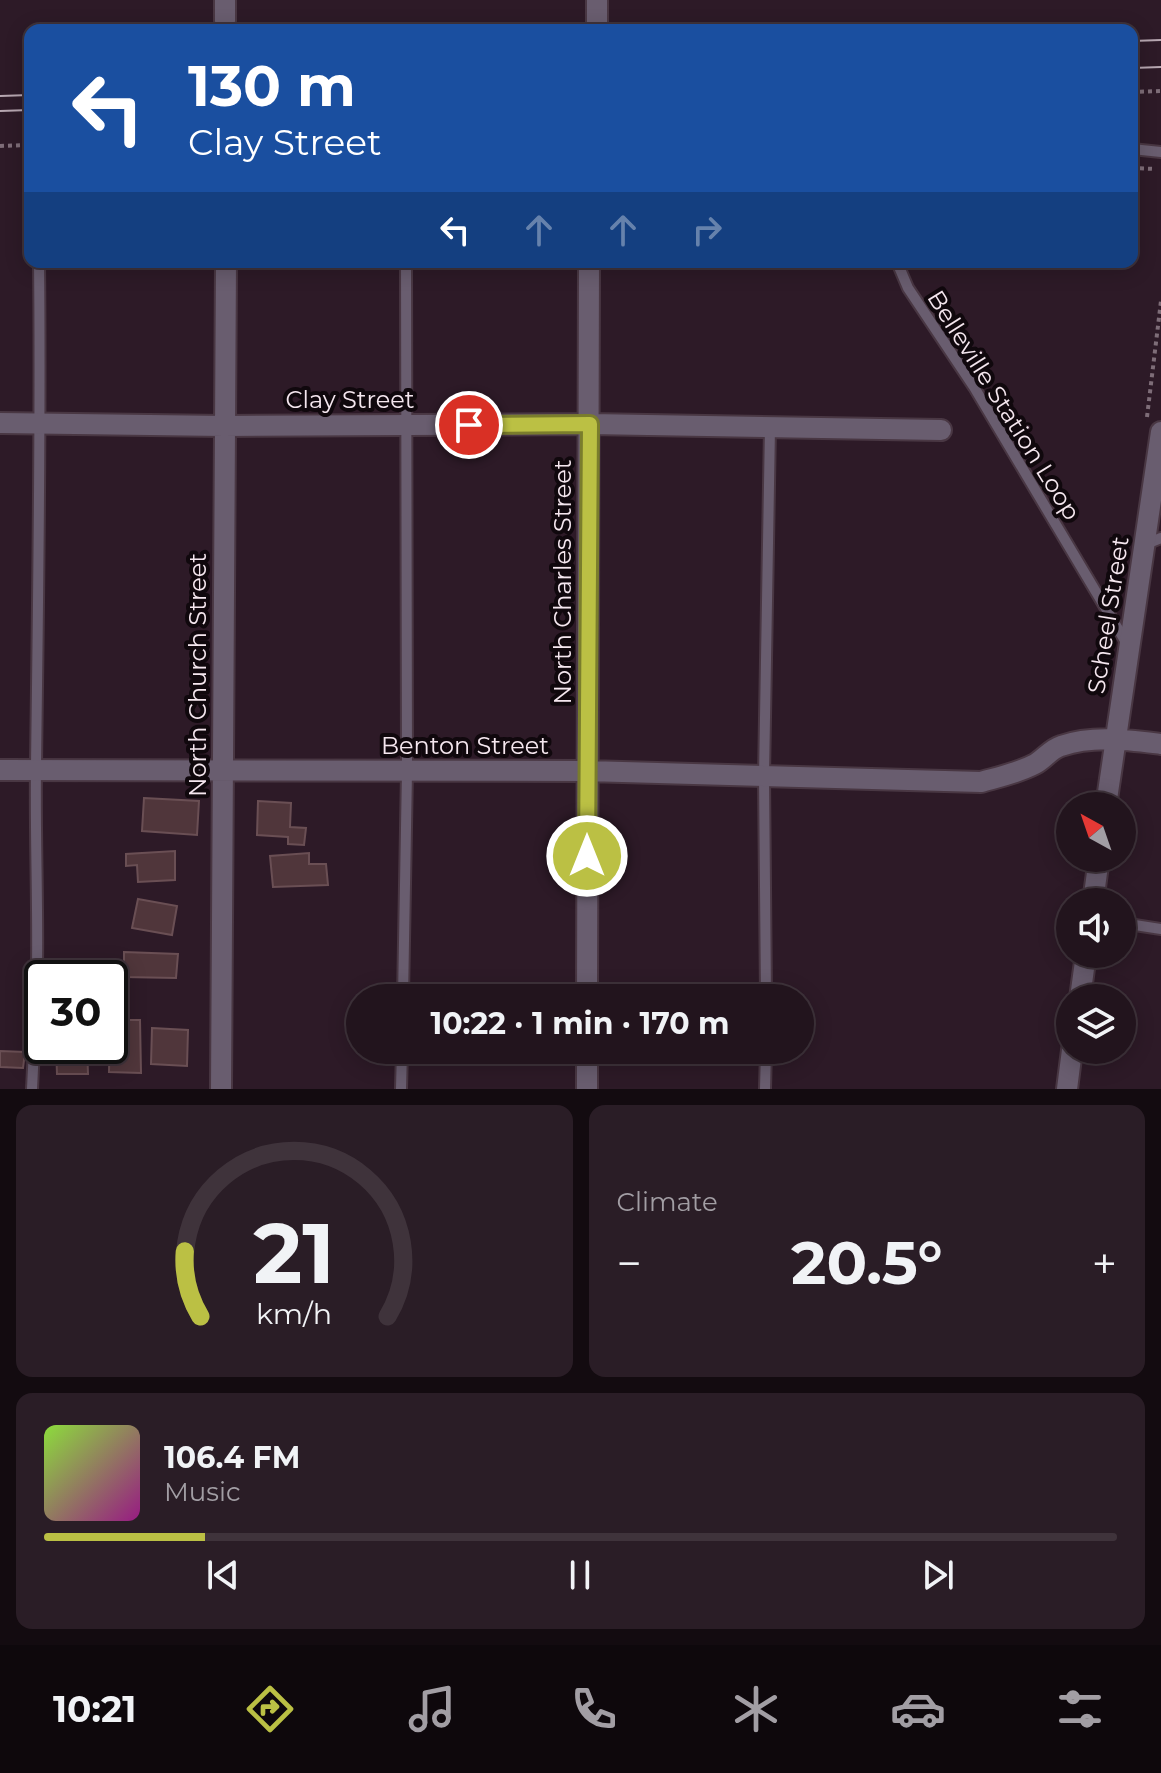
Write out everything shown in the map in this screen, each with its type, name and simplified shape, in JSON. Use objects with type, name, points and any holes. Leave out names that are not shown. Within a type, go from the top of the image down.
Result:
[{"type":"street","points":[[225,0],[225,21]]},
{"type":"street","points":[[597,0],[597,24]]},
{"type":"street","name":"North Church Street","points":[[221,1089],[226,268]]},
{"type":"street","name":"North Charles Street","points":[[587,984],[589,268]]},
{"type":"street","name":"Clay Street","points":[[0,423],[224,426],[590,424],[941,430]]},
{"type":"street","name":"Scheel Street","points":[[1108,792],[1130,650],[1154,541],[1161,432]]},
{"type":"street","name":"Benton Street","points":[[0,770],[587,771],[981,782],[1038,763],[1057,747],[1077,742],[1115,739],[1161,744]]},
{"type":"street","points":[[587,1064],[587,1089]]},
{"type":"street","points":[[1067,1089],[1070,1064]]},
{"type":"lane","points":[[1138,150],[1161,152]]},
{"type":"lane","points":[[32,1089],[37,968],[35,770],[41,424],[39,268]]},
{"type":"lane","points":[[403,984],[407,771],[406,268]]},
{"type":"lane","name":"Belleville Station Loop","points":[[900,268],[908,288],[974,387],[1130,650]]},
{"type":"lane","points":[[766,984],[764,776],[770,427]]},
{"type":"lane","points":[[1136,925],[1161,929]]},
{"type":"lane","points":[[401,1089],[402,1064]]},
{"type":"lane","points":[[765,1089],[766,1064]]},
{"type":"path","points":[[1138,92],[1161,91]]},
{"type":"path","points":[[0,146],[24,145]]},
{"type":"path","points":[[1138,168],[1161,170]]},
{"type":"building","points":[[144,798],[199,801],[197,835],[142,831]]},
{"type":"building","points":[[258,801],[291,803],[290,827],[306,828],[304,845],[288,844],[288,837],[257,835]]},
{"type":"building","points":[[175,851],[175,880],[138,882],[137,865],[126,866],[126,854]]},
{"type":"building","points":[[309,853],[309,864],[326,864],[328,885],[273,887],[270,856]]},
{"type":"building","points":[[138,899],[177,906],[172,935],[132,928]]},
{"type":"building","points":[[124,952],[178,954],[176,978],[128,977],[128,960],[124,960]]},
{"type":"building","points":[[128,1020],[140,1020],[141,1073],[109,1072],[109,1064],[128,1064]]},
{"type":"building","points":[[152,1028],[188,1030],[187,1066],[151,1064]]},
{"type":"building","points":[[0,1051],[24,1052],[23,1068],[0,1067]]},
{"type":"building","points":[[57,1064],[88,1064],[88,1074],[57,1074]]},
{"type":"tram line","points":[[1138,41],[1161,40]]},
{"type":"tram line","points":[[1138,68],[1161,67]]},
{"type":"tram line","points":[[0,96],[24,95]]},
{"type":"tram line","points":[[0,111],[24,110]]},
{"type":"route","points":[[469,425],[590,424],[587,856]]}]
